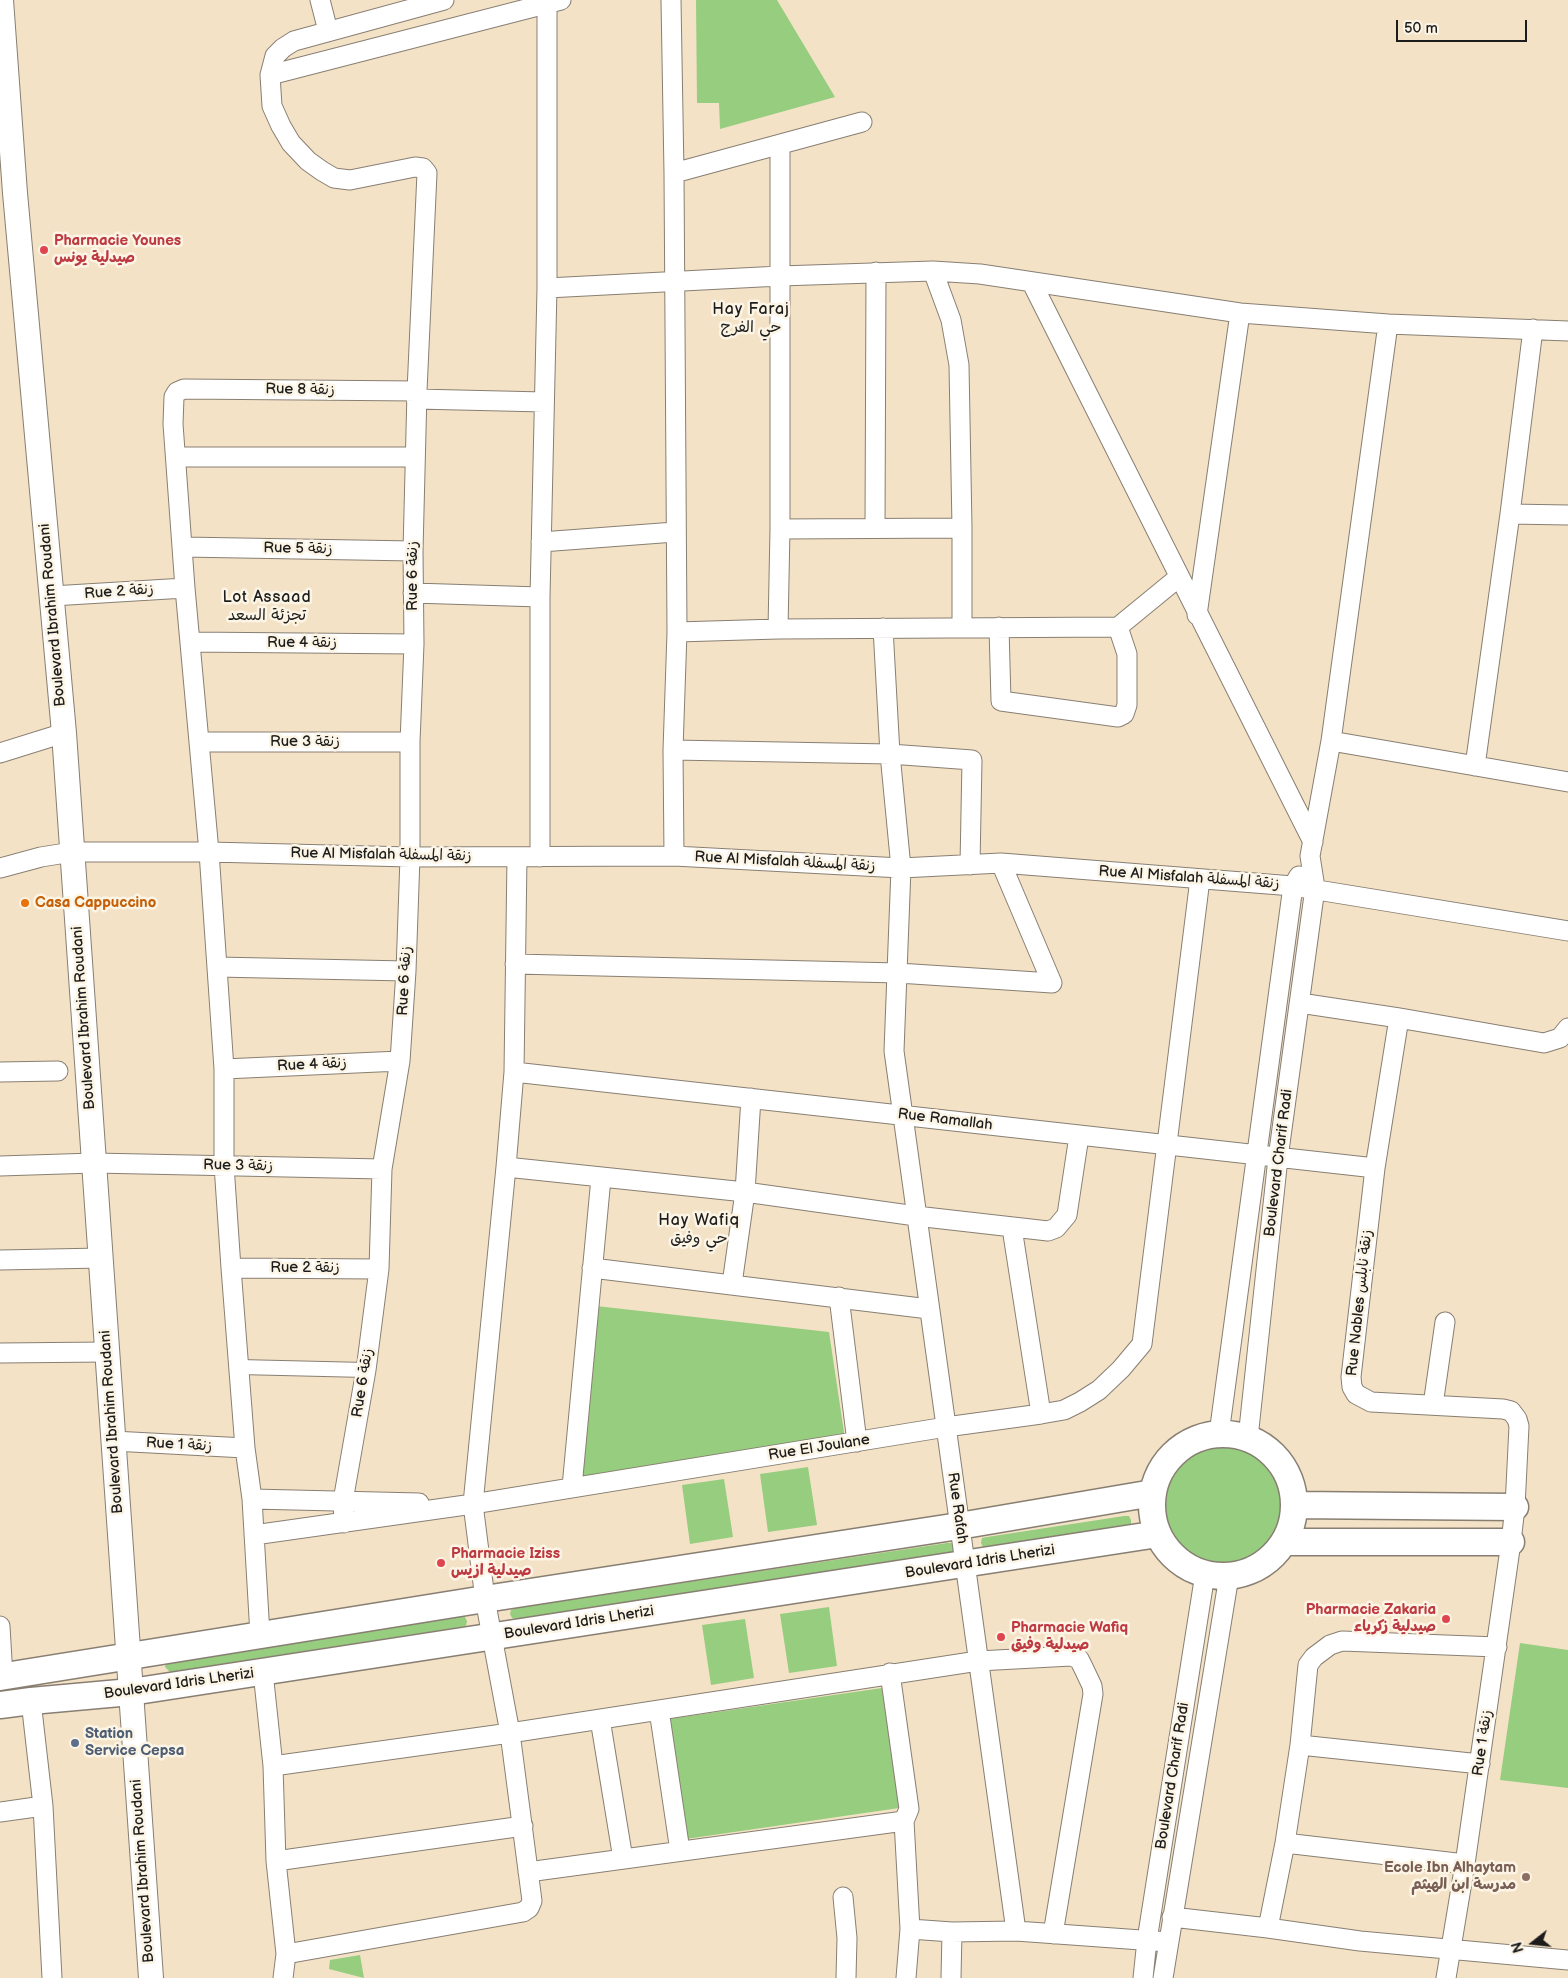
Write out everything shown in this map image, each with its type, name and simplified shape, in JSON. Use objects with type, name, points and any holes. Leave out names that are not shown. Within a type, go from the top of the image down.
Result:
[{"type":"main road","points":[[1219,1434],[1248,1438],[1267,1449],[1282,1464],[1291,1484],[1294,1505],[1292,1524],[1284,1542],[1269,1560],[1244,1573],[1217,1575],[1190,1568],[1166,1548],[1158,1534],[1152,1511],[1153,1493],[1160,1472],[1177,1451],[1195,1439],[1219,1434]]},
{"type":"main road","points":[[1,1677],[485,1598],[959,1526],[1153,1493]]},
{"type":"main road","points":[[1294,1505],[1515,1507]]},
{"type":"main road","name":"Boulevard Idris Lherizi","points":[[0,1705],[131,1692],[1158,1534]]},
{"type":"main road","points":[[1284,1542],[1511,1542]]},
{"type":"street","name":"Boulevard Ibrahim Roudani","points":[[1,0],[15,193],[64,733],[151,1978]]},
{"type":"street","points":[[320,0],[328,30]]},
{"type":"street","points":[[444,0],[417,4],[294,41],[275,56],[270,75],[552,1],[548,288],[540,597],[540,857]]},
{"type":"street","points":[[671,0],[674,173],[676,632],[673,750],[674,856]]},
{"type":"street","name":"Rue 6 زنقة","points":[[270,75],[272,106],[280,126],[291,143],[308,161],[322,171],[334,178],[350,180],[415,167],[423,168],[427,173],[416,395],[413,551],[414,644],[410,742],[410,857],[406,971],[400,1061],[382,1169],[379,1269],[366,1370],[343,1501],[344,1522]]},
{"type":"street","points":[[674,173],[862,122]]},
{"type":"street","points":[[778,629],[780,528],[780,144]]},
{"type":"street","points":[[548,288],[933,270],[980,274],[1240,314],[1388,324],[1568,331]]},
{"type":"street","points":[[933,270],[951,320],[959,365],[962,628]]},
{"type":"street","points":[[876,272],[876,528]]},
{"type":"street","points":[[1032,282],[1179,577],[1311,849]]},
{"type":"street","points":[[1197,615],[1240,314]]},
{"type":"street","points":[[1294,886],[1311,849],[1331,741],[1388,324]]},
{"type":"street","points":[[1475,766],[1510,514],[1533,329]]},
{"type":"street","name":"Rue 8 زنقة","points":[[177,457],[173,424],[174,397],[177,392],[184,389],[416,395],[544,402]]},
{"type":"street","points":[[260,1635],[252,1499],[245,1448],[224,1165],[224,1069],[209,852],[185,588],[177,457],[415,457]]},
{"type":"street","points":[[1510,514],[1568,515]]},
{"type":"street","points":[[780,528],[962,528]]},
{"type":"street","points":[[541,542],[675,532]]},
{"type":"street","name":"Rue 5 زنقة","points":[[183,547],[413,551]]},
{"type":"street","points":[[676,632],[778,629],[1118,626],[1179,577]]},
{"type":"street","name":"Rue 2 زنقة","points":[[52,596],[185,588]]},
{"type":"street","points":[[413,593],[540,597]]},
{"type":"street","points":[[999,628],[1001,701],[1118,717],[1124,714],[1127,706],[1127,654],[1118,626]]},
{"type":"street","name":"Rue Rafah","points":[[883,628],[890,754],[902,868],[894,1052],[1016,1931]]},
{"type":"street","name":"Rue 4 زنقة","points":[[190,642],[414,644]]},
{"type":"street","points":[[0,753],[64,733]]},
{"type":"street","points":[[1331,741],[1568,782]]},
{"type":"street","name":"Rue 3 زنقة","points":[[200,742],[410,742]]},
{"type":"street","points":[[673,750],[890,754],[972,760],[970,866]]},
{"type":"street","name":"Boulevard Charif Radi","points":[[1248,1438],[1278,1158],[1315,888],[1311,849]]},
{"type":"street","name":"Rue Al Misfalah زنقة المسفلة","points":[[0,868],[57,853],[72,852],[209,852],[410,857],[674,856],[902,868],[1001,863],[1315,888],[1568,931]]},
{"type":"street","points":[[286,1954],[523,1912],[529,1908],[532,1901],[510,1733],[485,1598],[473,1504],[514,1072],[517,857]]},
{"type":"street","points":[[515,964],[898,973],[1052,983],[1001,863]]},
{"type":"street","points":[[1168,1146],[1200,879]]},
{"type":"street","name":"Boulevard Charif Radi","points":[[1219,1434],[1294,886]]},
{"type":"street","points":[[216,967],[406,971]]},
{"type":"street","points":[[1300,1004],[1399,1018],[1544,1043],[1560,1038],[1568,1028]]},
{"type":"street","name":"Rue Nables زنقة نابلس","points":[[1399,1018],[1375,1168],[1351,1377],[1352,1387],[1356,1394],[1371,1402],[1511,1411],[1517,1419],[1519,1426],[1515,1507]]},
{"type":"street","name":"Rue 4 زنقة","points":[[224,1069],[400,1061]]},
{"type":"street","points":[[0,1072],[58,1071]]},
{"type":"street","name":"Rue Ramallah","points":[[514,1072],[1375,1168]]},
{"type":"street","points":[[732,1284],[745,1192],[751,1098]]},
{"type":"street","points":[[506,1167],[745,1192],[916,1216],[1048,1231],[1056,1228],[1067,1215],[1079,1136]]},
{"type":"street","name":"Rue El Joulane","points":[[473,1504],[946,1427],[1041,1414],[1064,1410],[1080,1402],[1099,1390],[1128,1362],[1142,1344],[1168,1146]]},
{"type":"street","name":"Rue 3 زنقة","points":[[0,1166],[94,1163],[382,1169]]},
{"type":"street","points":[[572,1487],[601,1178]]},
{"type":"street","points":[[1012,1228],[1041,1414]]},
{"type":"street","points":[[0,1260],[101,1258]]},
{"type":"street","name":"Rue 2 زنقة","points":[[231,1268],[379,1269]]},
{"type":"street","points":[[592,1268],[929,1309]]},
{"type":"street","points":[[839,1297],[857,1442]]},
{"type":"street","points":[[1434,1405],[1445,1322]]},
{"type":"street","points":[[0,1353],[107,1352]]},
{"type":"street","points":[[239,1367],[366,1370]]},
{"type":"street","name":"Rue 1 زنقة","points":[[113,1441],[245,1448]]},
{"type":"street","points":[[252,1499],[473,1504]]},
{"type":"street","points":[[254,1536],[473,1504]]},
{"type":"street","name":"Rue 1 زنقة","points":[[1446,1978],[1480,1764],[1515,1507]]},
{"type":"street","name":"Boulevard Charif Radi","points":[[1163,1978],[1217,1575]]},
{"type":"street","name":"Boulevard Charif Radi","points":[[1143,1978],[1147,1940],[1217,1575]]},
{"type":"street","points":[[0,1626],[1,1677]]},
{"type":"street","points":[[1268,1928],[1286,1843],[1300,1745],[1308,1665],[1314,1657],[1330,1645],[1342,1641],[1496,1647]]},
{"type":"street","points":[[273,1766],[510,1733],[978,1661],[1071,1656],[1078,1660],[1092,1686],[1093,1694],[1052,1934]]},
{"type":"street","points":[[263,1672],[273,1766],[276,1861],[286,1954],[283,1978]]},
{"type":"street","points":[[890,1674],[909,1809],[904,1822],[910,1929],[906,1978]]},
{"type":"street","points":[[31,1701],[42,1806],[52,1978]]},
{"type":"street","points":[[659,1710],[680,1851]]},
{"type":"street","points":[[600,1719],[622,1859]]},
{"type":"street","points":[[1300,1745],[1480,1764]]},
{"type":"street","points":[[0,1812],[42,1806]]},
{"type":"street","points":[[528,1872],[904,1822]]},
{"type":"street","points":[[276,1861],[523,1826]]},
{"type":"street","points":[[1286,1843],[1465,1864]]},
{"type":"street","points":[[843,1896],[847,1938],[846,1978]]},
{"type":"street","points":[[1172,1918],[1268,1928],[1360,1941],[1568,1960]]},
{"type":"street","points":[[910,1929],[952,1932],[1016,1931],[1169,1942]]},
{"type":"street","points":[[951,1978],[952,1932]]},
{"type":"green space","points":[[696,0],[777,0],[835,97],[720,129],[719,103],[697,103]]},
{"type":"green space","points":[[596,1306],[829,1332],[845,1439],[581,1478]]},
{"type":"green space","points":[[1223,1447],[1245,1452],[1264,1464],[1276,1483],[1281,1505],[1276,1527],[1264,1546],[1245,1558],[1223,1563],[1201,1558],[1182,1546],[1170,1527],[1165,1505],[1170,1483],[1182,1464],[1201,1452]]},
{"type":"green space","points":[[808,1467],[817,1525],[768,1532],[760,1474]]},
{"type":"green space","points":[[724,1479],[733,1537],[690,1544],[682,1485]]},
{"type":"green space","points":[[1129,1516],[1131,1520],[1131,1524],[1126,1527],[988,1547],[983,1547],[981,1543],[982,1538],[987,1537]]},
{"type":"green space","points":[[952,1543],[954,1547],[953,1551],[949,1553],[517,1619],[512,1618],[510,1614],[511,1610],[516,1608]]},
{"type":"green space","points":[[829,1607],[837,1666],[789,1673],[780,1614]]},
{"type":"green space","points":[[460,1616],[465,1617],[467,1621],[466,1626],[170,1672],[165,1667],[166,1663]]},
{"type":"green space","points":[[745,1619],[754,1678],[711,1685],[702,1625]]},
{"type":"green space","points":[[1520,1643],[1568,1650],[1568,1788],[1500,1780]]},
{"type":"green space","points":[[882,1688],[899,1808],[686,1839],[669,1719]]},
{"type":"green space","points":[[360,1955],[364,1978],[329,1969],[330,1960]]},
{"type":"place","name":"Pharmacie Younes صيدلية يونس","points":[[44,250]]},
{"type":"place","name":"Casa Cappuccino","points":[[25,903]]},
{"type":"place","name":"Pharmacie Iziss صيدلية ازيس","points":[[441,1563]]},
{"type":"place","name":"Pharmacie Zakaria صيدلية زكرياء","points":[[1446,1619]]},
{"type":"place","name":"Pharmacie Wafiq صيدلية وفيق","points":[[1001,1637]]},
{"type":"place","name":"Station Service Cepsa","points":[[75,1743]]},
{"type":"place","name":"Ecole Ibn Alhaytam مدرسة ابن الهيثم","points":[[1526,1877]]},
{"type":"district","name":"Hay Faraj حي الفرج","points":[[751,319]]},
{"type":"district","name":"Lot Assaad تجزئة السعد","points":[[267,607]]},
{"type":"district","name":"Hay Wafiq حي وفيق","points":[[699,1230]]}]
